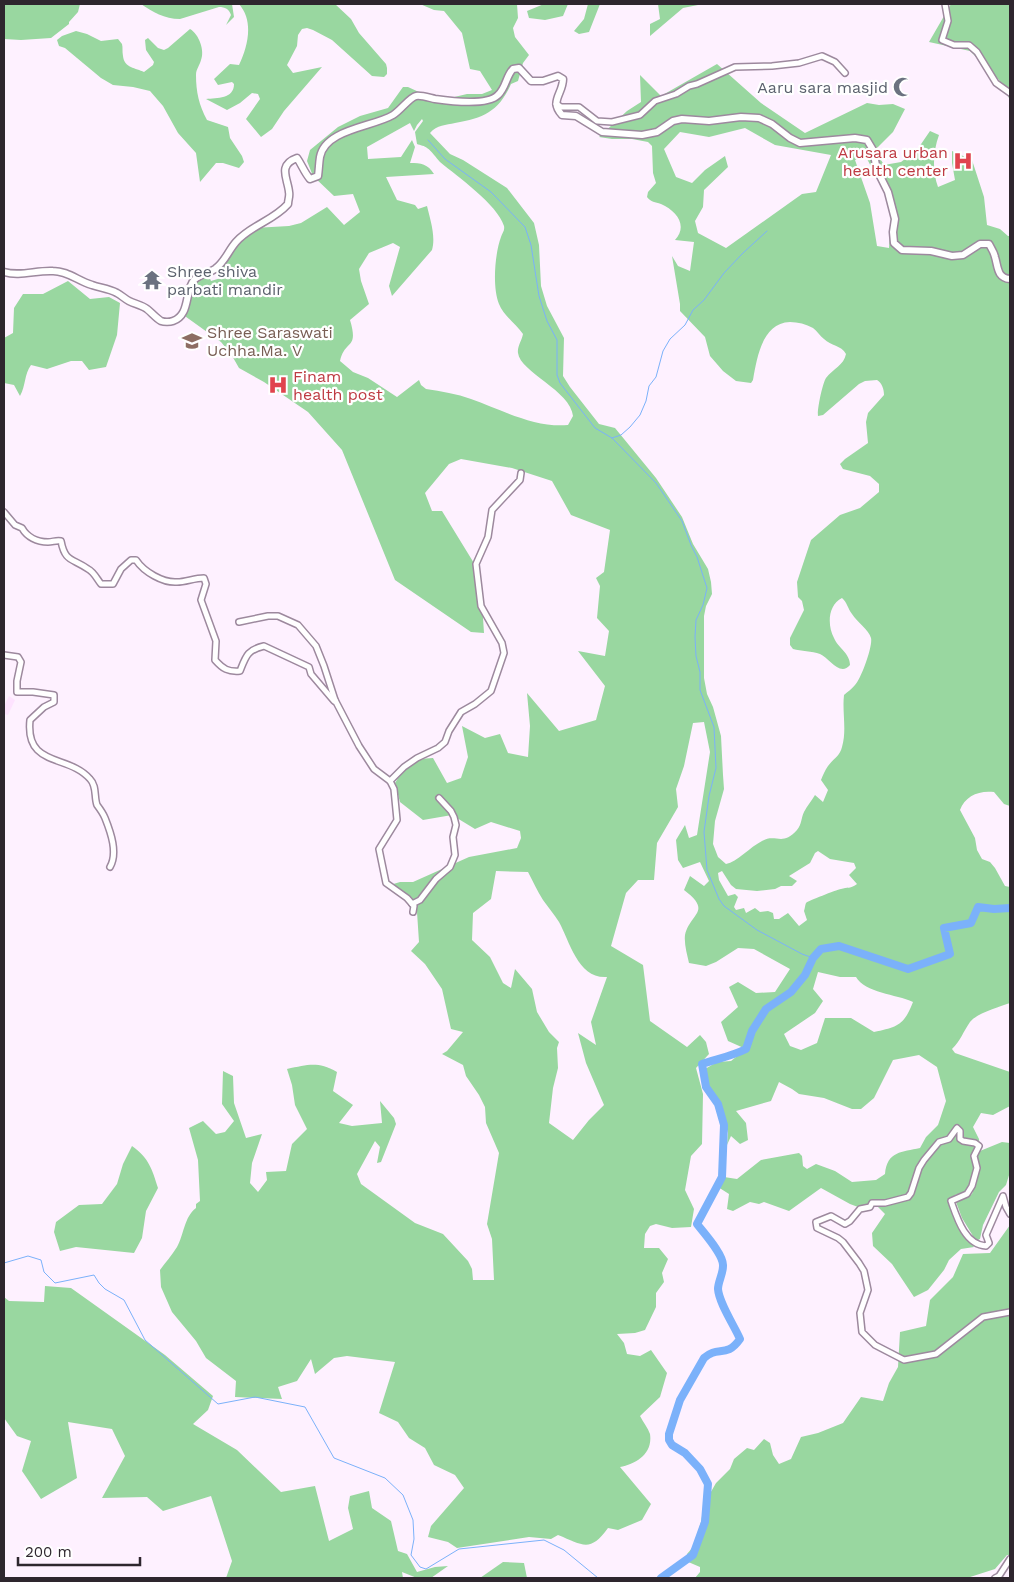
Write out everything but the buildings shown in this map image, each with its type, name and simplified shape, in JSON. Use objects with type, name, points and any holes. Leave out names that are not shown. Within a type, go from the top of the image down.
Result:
[{"type":"main road","points":[[4,272],[11,274],[53,271],[68,273],[92,286],[118,293],[127,300],[146,308],[162,321],[172,321],[182,315],[194,280],[200,275],[216,269],[236,242],[256,226],[275,216],[288,204],[290,192],[284,174],[286,167],[294,158],[297,158],[301,163],[304,173],[310,179],[318,176],[320,156],[325,146],[346,132],[381,122],[395,114],[411,98],[417,96],[452,102],[487,100],[498,95],[513,68],[519,68],[531,81],[543,81],[558,76],[562,79],[563,85],[556,104],[557,109],[562,115],[576,116],[602,132],[642,135],[657,132],[682,119],[709,121],[741,117],[759,118],[772,124],[800,143],[855,138],[867,140],[873,150],[877,170],[888,192],[895,219],[894,243],[902,250],[952,256],[963,255],[980,244],[989,244],[995,254],[999,275],[1004,279],[1010,279]]},
{"type":"street","points":[[944,4],[948,21],[942,40],[954,45],[969,45],[977,52],[996,83],[1010,92]]},
{"type":"street","points":[[556,104],[561,107],[579,107],[597,121],[612,122],[640,115],[655,101],[676,94],[689,86],[698,84],[734,67],[799,63],[822,56],[835,62],[845,72]]},
{"type":"street","points":[[390,781],[404,767],[445,742],[449,731],[461,712],[491,692],[494,685],[504,648],[481,606],[476,564],[488,537],[492,510],[520,480],[521,473]]},
{"type":"street","points":[[4,512],[15,526],[22,528],[33,539],[47,542],[61,541],[64,554],[77,564],[88,569],[101,584],[112,584],[121,569],[131,560],[136,560],[144,568],[167,582],[204,578],[206,584],[201,600],[216,641],[215,660],[223,670],[240,671],[246,656],[254,648],[264,646],[309,667],[311,674],[335,700]]},
{"type":"street","points":[[239,622],[268,616],[278,616],[298,625],[316,646],[335,700],[369,763],[374,770],[390,781],[395,795],[397,820],[379,849],[386,883],[414,906],[413,912]]},
{"type":"street","points":[[4,655],[18,657],[21,662],[16,681],[17,692],[54,695],[54,702],[44,707],[30,720],[28,734],[32,743],[49,759],[75,768],[91,779],[96,791],[97,803],[105,817],[114,849],[110,867]]},
{"type":"street","points":[[412,904],[420,900],[436,879],[450,867],[455,855],[453,837],[456,825],[454,817],[439,798]]},
{"type":"street","points":[[1010,1214],[1003,1196],[986,1235],[989,1243],[986,1246],[972,1242],[963,1228],[951,1201],[966,1194],[972,1186],[977,1168],[974,1156],[979,1146],[975,1142],[960,1139],[960,1131],[957,1128],[949,1139],[939,1142],[924,1160],[908,1197],[885,1203],[872,1203],[870,1207],[860,1209],[845,1224],[831,1216],[816,1222],[817,1228],[843,1242],[864,1271],[868,1290],[860,1313],[862,1332],[875,1345],[904,1360],[936,1354],[983,1317],[1010,1312]]},
{"type":"street","points":[[995,1578],[999,1576],[1010,1559]]},
{"type":"shaded area","points":[[9,696],[15,700],[8,715],[4,714],[4,706]]},
{"type":"green space","points":[[4,4],[80,4],[78,12],[69,24],[51,38],[21,40],[4,39]]},
{"type":"green space","points":[[141,4],[232,4],[234,17],[226,25],[231,15],[223,7],[219,7],[180,19],[174,19],[150,10]]},
{"type":"green space","points":[[239,4],[335,4],[351,19],[359,33],[386,64],[387,74],[384,77],[372,76],[332,40],[313,30],[302,29],[298,35],[297,46],[287,65],[293,73],[322,67],[284,111],[272,129],[261,137],[246,119],[260,99],[258,94],[252,93],[240,103],[227,110],[206,99],[224,97],[231,93],[233,89],[234,84],[232,82],[218,85],[214,79],[230,64],[239,65],[245,50],[248,34],[247,18]]},
{"type":"green space","points":[[420,4],[517,4],[518,18],[513,28],[515,37],[529,55],[523,63],[518,81],[511,84],[501,101],[489,112],[474,119],[439,127],[430,133],[450,154],[463,160],[507,188],[534,223],[539,245],[541,286],[547,306],[564,338],[563,376],[599,424],[615,428],[656,478],[682,517],[693,544],[708,569],[712,594],[706,606],[704,616],[704,678],[707,694],[713,707],[721,736],[724,789],[715,821],[713,844],[718,857],[726,864],[762,841],[771,838],[783,839],[792,835],[799,828],[804,812],[815,795],[823,802],[828,790],[821,780],[842,747],[844,695],[854,686],[860,676],[866,662],[871,638],[842,598],[837,601],[831,610],[830,627],[836,642],[848,657],[850,665],[842,669],[838,668],[820,654],[793,649],[790,645],[790,638],[804,610],[802,601],[798,597],[797,582],[811,540],[840,515],[860,508],[879,492],[879,484],[870,476],[843,469],[840,464],[868,443],[866,422],[868,413],[884,395],[884,391],[877,380],[865,381],[823,415],[818,416],[819,402],[825,380],[843,361],[846,354],[823,338],[813,328],[796,322],[781,324],[773,328],[767,335],[759,352],[751,383],[736,381],[723,371],[710,356],[705,337],[680,311],[672,256],[678,266],[690,271],[694,242],[675,240],[681,229],[679,219],[667,207],[647,197],[648,192],[656,183],[653,173],[652,146],[648,142],[632,139],[599,137],[627,111],[641,102],[640,75],[661,96],[717,64],[761,103],[805,133],[867,103],[879,105],[893,104],[905,109],[893,132],[875,150],[884,165],[901,162],[917,150],[930,131],[939,135],[934,161],[938,187],[955,180],[952,151],[972,160],[984,197],[987,225],[1000,229],[1010,236],[1010,806],[1004,804],[994,792],[983,792],[973,795],[965,801],[960,810],[975,838],[977,850],[982,859],[990,862],[1005,886],[1010,887],[1010,1003],[973,1019],[952,1049],[955,1053],[1010,1072],[1010,1106],[993,1115],[981,1113],[973,1127],[979,1139],[980,1151],[1002,1142],[1010,1143],[1010,1172],[1006,1185],[999,1192],[983,1225],[980,1239],[976,1241],[962,1218],[956,1202],[972,1194],[980,1168],[977,1156],[980,1152],[973,1153],[973,1173],[968,1187],[965,1192],[955,1195],[949,1201],[958,1223],[974,1247],[961,1249],[949,1260],[944,1270],[928,1290],[914,1297],[892,1264],[873,1246],[872,1233],[885,1214],[877,1206],[866,1210],[850,1204],[821,1188],[789,1211],[764,1202],[759,1204],[750,1202],[733,1211],[727,1209],[729,1194],[718,1187],[724,1180],[724,1177],[737,1179],[761,1160],[799,1153],[802,1156],[803,1166],[807,1169],[816,1164],[835,1171],[852,1182],[876,1180],[885,1174],[886,1166],[896,1154],[920,1148],[926,1137],[938,1125],[946,1101],[937,1067],[919,1055],[893,1060],[874,1098],[861,1109],[852,1109],[824,1098],[799,1094],[779,1082],[771,1101],[736,1111],[746,1123],[748,1140],[740,1144],[731,1136],[727,1145],[728,1133],[719,1104],[707,1087],[705,1069],[717,1062],[731,1061],[746,1049],[728,1041],[721,1022],[738,1007],[729,987],[738,982],[756,993],[775,992],[790,969],[754,949],[738,948],[706,966],[689,963],[685,935],[698,908],[693,897],[684,890],[690,876],[704,886],[709,881],[700,862],[683,868],[678,860],[676,840],[685,825],[689,838],[697,835],[710,752],[704,722],[693,723],[684,766],[676,789],[678,807],[657,843],[654,880],[638,880],[626,893],[611,946],[643,965],[650,1021],[687,1047],[700,1035],[706,1042],[709,1054],[696,1068],[703,1094],[702,1144],[691,1156],[685,1190],[694,1209],[691,1227],[672,1228],[656,1224],[650,1226],[645,1234],[644,1248],[659,1248],[668,1259],[662,1273],[664,1282],[656,1293],[656,1307],[645,1330],[635,1333],[617,1334],[624,1343],[627,1354],[640,1356],[651,1350],[667,1373],[660,1397],[640,1416],[650,1434],[649,1447],[637,1461],[620,1467],[651,1504],[642,1520],[618,1530],[608,1528],[596,1541],[586,1545],[558,1535],[551,1539],[529,1537],[457,1548],[448,1542],[428,1537],[431,1526],[464,1488],[455,1475],[434,1465],[425,1448],[409,1438],[398,1422],[379,1413],[395,1362],[347,1356],[334,1358],[315,1374],[311,1359],[297,1381],[278,1387],[282,1399],[235,1397],[236,1381],[206,1358],[196,1341],[172,1312],[161,1287],[160,1270],[177,1247],[189,1216],[200,1201],[198,1160],[189,1128],[203,1121],[216,1134],[225,1132],[234,1121],[222,1104],[223,1071],[233,1076],[234,1103],[246,1138],[262,1134],[252,1163],[250,1183],[258,1192],[267,1180],[266,1172],[286,1171],[292,1144],[307,1129],[295,1105],[287,1069],[312,1065],[324,1066],[337,1072],[333,1091],[353,1105],[339,1123],[352,1126],[382,1123],[380,1101],[394,1118],[396,1124],[381,1162],[377,1163],[380,1147],[375,1141],[357,1174],[361,1184],[415,1223],[443,1234],[468,1261],[472,1269],[473,1280],[494,1280],[492,1239],[487,1224],[499,1153],[486,1123],[485,1107],[466,1076],[463,1065],[442,1054],[447,1051],[463,1032],[451,1029],[442,989],[425,964],[411,951],[419,942],[417,912],[412,898],[390,885],[400,882],[413,882],[469,857],[517,848],[521,838],[520,831],[491,822],[475,829],[452,815],[423,820],[400,802],[395,783],[410,764],[419,760],[433,758],[447,783],[461,778],[468,757],[462,726],[485,738],[500,734],[508,753],[528,757],[530,726],[527,693],[559,731],[596,720],[605,686],[578,651],[605,656],[609,631],[597,618],[600,586],[596,578],[604,572],[610,530],[571,515],[552,481],[512,468],[461,459],[449,464],[425,493],[432,511],[442,511],[480,573],[484,633],[471,632],[395,580],[342,450],[308,412],[264,382],[239,368],[221,342],[182,314],[192,286],[207,271],[211,281],[221,278],[218,269],[252,228],[289,226],[301,223],[327,207],[344,225],[360,212],[353,194],[334,196],[313,176],[307,161],[310,150],[338,127],[360,116],[388,108],[403,87],[408,87],[421,93],[450,98],[467,94],[482,94],[492,90],[480,71],[470,69],[462,33],[444,11],[434,10]],"holes":[[[422,119],[423,121],[415,132],[417,144],[429,149],[440,162],[485,200],[500,218],[504,231],[497,252],[495,270],[499,304],[503,312],[523,334],[518,351],[521,360],[564,398],[570,407],[573,416],[568,425],[543,424],[531,421],[466,397],[426,389],[419,380],[397,397],[368,378],[353,372],[340,361],[353,336],[350,320],[369,304],[359,269],[369,253],[393,243],[400,247],[389,286],[392,296],[432,250],[433,233],[427,206],[418,209],[415,205],[397,200],[386,177],[434,174],[424,165],[410,163],[415,147],[412,140],[401,157],[368,159],[367,147],[410,123],[414,131]],[[745,128],[775,145],[831,155],[816,192],[802,194],[726,248],[698,233],[695,221],[703,207],[704,190],[728,167],[725,156],[705,170],[692,183],[676,177],[664,149],[680,132],[709,137]],[[865,155],[887,197],[891,215],[889,248],[877,246],[870,203],[855,160]],[[818,851],[830,859],[854,863],[856,868],[849,875],[857,884],[828,893],[806,903],[804,911],[807,920],[799,926],[788,913],[779,919],[774,919],[773,913],[768,911],[760,912],[755,908],[746,913],[744,908],[736,910],[734,907],[738,897],[735,894],[728,896],[719,880],[718,873],[722,871],[736,889],[757,891],[775,889],[781,886],[792,886],[797,881],[789,876],[810,863]],[[496,871],[528,872],[541,897],[559,922],[571,949],[582,966],[597,976],[607,977],[591,1022],[596,1045],[578,1033],[586,1063],[604,1105],[573,1140],[549,1123],[553,1088],[558,1068],[557,1048],[559,1042],[549,1032],[537,1012],[532,989],[515,969],[511,988],[503,983],[490,957],[472,940],[473,913],[491,899]],[[818,972],[840,977],[856,977],[866,987],[913,1002],[906,1016],[895,1026],[874,1032],[851,1018],[825,1018],[817,1043],[801,1050],[790,1046],[784,1034],[815,1013],[823,1001],[813,989]]]},
{"type":"green space","points":[[544,4],[568,4],[563,16],[545,20],[529,18],[527,11]]},
{"type":"green space","points":[[588,4],[600,4],[589,32],[579,34],[574,31],[584,19]]},
{"type":"green space","points":[[658,4],[703,4],[683,8],[650,36],[650,24],[660,19]]},
{"type":"green space","points":[[951,4],[1010,4],[1010,100],[999,80],[970,51],[929,42]]},
{"type":"green space","points":[[190,29],[196,35],[202,48],[202,56],[196,75],[197,93],[202,109],[207,120],[228,127],[230,138],[244,162],[239,168],[216,163],[200,182],[196,153],[178,133],[163,106],[150,91],[113,85],[101,78],[65,48],[59,46],[57,40],[76,31],[101,41],[118,39],[122,44],[126,63],[144,72],[154,62],[146,50],[145,40],[148,38],[158,48],[164,50]]},
{"type":"green space","points":[[68,281],[90,299],[109,297],[120,303],[117,335],[106,367],[89,370],[82,361],[71,361],[47,369],[31,365],[20,396],[14,385],[4,383],[4,338],[13,333],[14,308],[23,294],[43,294]]},
{"type":"green space","points":[[132,1146],[149,1164],[158,1188],[146,1211],[142,1238],[134,1253],[76,1247],[60,1251],[54,1232],[56,1222],[79,1205],[102,1204],[117,1184],[123,1164]]},
{"type":"green space","points":[[1010,1225],[1010,1555],[1007,1555],[995,1569],[967,1578],[695,1578],[700,1572],[700,1567],[686,1561],[687,1554],[693,1547],[701,1522],[704,1504],[716,1483],[730,1469],[734,1459],[747,1448],[754,1450],[764,1439],[770,1443],[773,1455],[779,1464],[791,1459],[801,1437],[818,1433],[843,1423],[861,1397],[883,1401],[889,1383],[898,1367],[900,1332],[926,1326],[930,1300],[953,1277],[963,1254],[990,1253]]},
{"type":"green space","points":[[45,1286],[71,1288],[165,1355],[213,1396],[208,1410],[193,1424],[237,1450],[281,1492],[315,1486],[329,1541],[353,1529],[348,1508],[350,1496],[369,1491],[372,1508],[391,1521],[398,1551],[407,1554],[417,1572],[448,1566],[431,1578],[417,1578],[402,1572],[403,1578],[226,1578],[232,1561],[211,1496],[163,1511],[147,1497],[102,1498],[125,1456],[112,1429],[68,1422],[77,1478],[41,1499],[22,1471],[31,1441],[17,1436],[4,1418],[4,1297],[9,1301],[44,1302]]},
{"type":"green space","points":[[503,1562],[524,1563],[527,1578],[480,1578]]},
{"type":"waterway","points":[[428,140],[445,159],[491,192],[525,227],[531,245],[539,296],[547,321],[557,340],[557,375],[560,383],[595,428],[612,438],[656,483],[682,521],[707,588],[703,605],[696,620],[695,637],[696,656],[700,672],[700,690],[714,727],[716,768],[709,796],[704,832],[707,870],[719,899],[724,906],[757,930],[813,958]]},
{"type":"waterway","points":[[612,438],[621,435],[640,415],[646,401],[649,386],[656,377],[663,351],[670,339],[685,325],[693,310],[704,300],[724,273],[767,231]]},
{"type":"waterway","points":[[661,1578],[693,1555],[705,1522],[708,1484],[700,1469],[685,1453],[672,1445],[669,1440],[669,1434],[680,1400],[704,1358],[714,1352],[730,1349],[740,1339],[719,1295],[718,1286],[723,1269],[722,1261],[713,1244],[697,1224],[722,1177],[724,1125],[718,1104],[706,1087],[702,1064],[746,1049],[752,1031],[766,1009],[791,992],[805,975],[813,958],[821,949],[839,946],[908,969],[950,954],[944,928],[971,923],[978,907],[1010,908]]},
{"type":"waterway","points":[[4,1263],[28,1256],[41,1260],[44,1272],[55,1283],[94,1275],[105,1289],[124,1300],[145,1340],[218,1404],[255,1397],[305,1407],[334,1458],[385,1478],[403,1495],[413,1520],[414,1539],[411,1555],[420,1567],[426,1569],[459,1549],[544,1540],[564,1550],[598,1578]]},
{"type":"place","name":"Aaru sara masjid","points":[[903,87]]},
{"type":"place","name":"Arusara urban health center","points":[[963,161]]},
{"type":"place","name":"Shree shiva parbati mandir","points":[[152,280]]},
{"type":"place","name":"Shree Saraswati Uchha.Ma. V","points":[[192,341]]},
{"type":"place","name":"Finam health post","points":[[278,385]]}]
